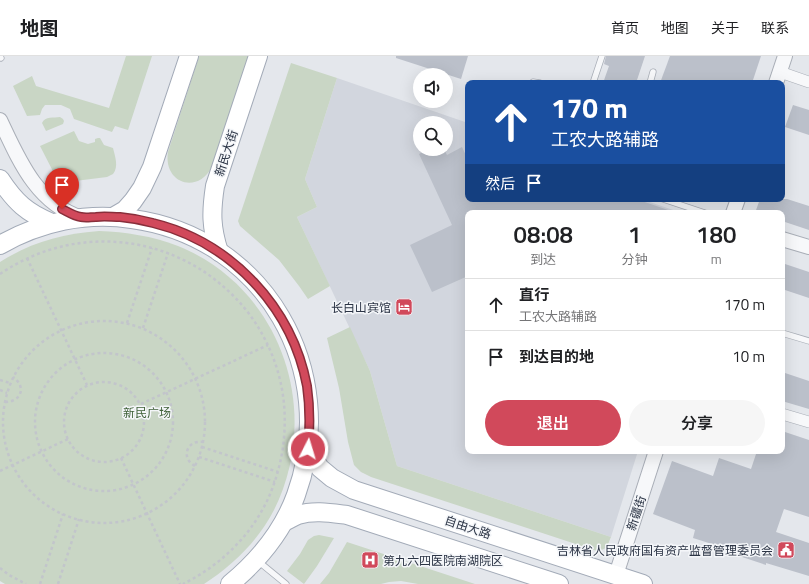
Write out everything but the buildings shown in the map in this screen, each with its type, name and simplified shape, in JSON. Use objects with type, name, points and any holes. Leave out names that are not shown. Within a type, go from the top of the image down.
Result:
[{"type":"main road","points":[[113,217],[125,210],[134,201],[152,167],[189,56]]},
{"type":"main road","name":"新民大街","points":[[219,252],[214,237],[212,223],[212,204],[215,186],[258,56]]},
{"type":"main road","points":[[0,180],[8,191],[31,214],[52,223]]},
{"type":"main road","points":[[0,245],[33,229],[52,223],[98,217],[142,220],[185,233],[205,243],[242,270],[272,303],[294,342],[302,364],[307,386],[309,408],[310,431],[308,449],[303,475],[296,497],[284,522],[275,537],[257,559],[230,584]]},
{"type":"main road","name":"自由大路","points":[[308,449],[320,468],[332,478],[354,490],[643,584]]},
{"type":"main road","points":[[284,522],[299,515],[314,512],[330,512],[347,515],[559,584]]},
{"type":"street","points":[[785,56],[778,78],[809,82]]},
{"type":"street","points":[[0,120],[20,163],[34,184],[62,209],[82,218]]},
{"type":"street","points":[[785,240],[809,248]]},
{"type":"street","points":[[785,415],[809,422]]},
{"type":"street","name":"新疆街","points":[[616,575],[655,454]]},
{"type":"lane","points":[[594,80],[602,56]]},
{"type":"lane","points":[[651,80],[654,72]]},
{"type":"lane","points":[[673,202],[696,210]]},
{"type":"lane","points":[[785,333],[809,341]]},
{"type":"lane","points":[[257,559],[286,584]]},
{"type":"path","points":[[0,274],[27,258],[59,247],[84,242],[104,241],[143,245],[168,253],[197,267],[214,278],[229,291],[254,322],[268,345],[279,376],[283,395],[285,435],[275,482],[252,527],[239,542],[210,568],[194,579],[181,584],[121,458]]},
{"type":"path","points":[[127,323],[152,248]]},
{"type":"path","points":[[143,328],[168,253]]},
{"type":"path","points":[[27,258],[87,386]]},
{"type":"path","points":[[93,321],[115,321],[127,323],[143,328],[156,335],[174,348],[188,365],[196,379],[205,406],[206,429],[204,442],[196,466],[187,480],[180,489],[163,504],[134,518],[113,522],[92,522],[79,520],[51,508],[34,494],[20,478],[13,465],[4,438],[3,416],[7,393],[10,383],[20,365],[43,341],[61,330],[93,321]]},
{"type":"path","points":[[141,404],[268,345]]},
{"type":"path","points":[[102,352],[124,355],[138,361],[151,370],[167,392],[174,417],[173,432],[169,447],[162,460],[146,477],[127,487],[112,490],[97,490],[83,487],[70,481],[58,473],[48,462],[38,442],[35,427],[39,397],[55,372],[75,359],[87,354],[102,352]]},
{"type":"path","points":[[5,402],[14,400],[20,393],[20,384],[13,377]]},
{"type":"path","points":[[0,380],[10,383]]},
{"type":"path","points":[[103,381],[114,382],[124,386],[134,394],[141,404],[144,415],[144,428],[141,439],[134,449],[121,458],[113,461],[102,462],[91,460],[81,455],[68,439],[64,427],[64,416],[67,405],[73,396],[82,388],[92,383],[103,381]]},
{"type":"path","points":[[0,390],[7,393]]},
{"type":"path","points":[[0,471],[68,439]]},
{"type":"path","points":[[196,466],[192,464],[187,457],[187,449],[190,444],[194,442],[204,442]]},
{"type":"path","points":[[202,447],[278,472]]},
{"type":"path","points":[[199,457],[275,482]]},
{"type":"path","points":[[40,584],[64,514]]},
{"type":"path","points":[[58,584],[79,520]]},
{"type":"path","points":[[0,568],[9,575],[26,584]]},
{"type":"shaded area","name":"长白山宾馆","points":[[337,78],[413,104],[413,108],[424,108],[448,116],[413,116],[413,156],[453,156],[453,118],[465,122],[465,202],[650,202],[673,210],[465,210],[465,454],[637,454],[611,537],[397,466],[370,371],[297,217],[317,207],[305,179]]},
{"type":"green space","points":[[126,56],[152,56],[128,130],[115,126],[112,132],[74,119],[70,109],[61,105],[45,105],[40,115],[27,116],[13,86],[32,76],[36,86],[109,108]]},
{"type":"green space","points":[[199,56],[249,56],[212,167],[206,176],[198,181],[190,183],[182,182],[176,178],[171,171],[168,163],[168,152]]},
{"type":"green space","points":[[291,63],[337,78],[305,179],[317,207],[297,217],[330,286],[308,299],[279,260],[240,226],[238,221]]},
{"type":"green space","points":[[60,117],[64,121],[63,124],[46,131],[42,123],[45,119]]},
{"type":"green space","points":[[74,131],[79,141],[88,144],[95,142],[95,139],[100,138],[104,145],[113,148],[116,168],[113,174],[107,177],[59,183],[40,146]]},
{"type":"green space","name":"新民广场","points":[[99,231],[119,232],[149,237],[178,246],[214,265],[244,291],[267,322],[283,357],[293,394],[294,433],[288,472],[274,510],[260,532],[244,552],[215,577],[204,584],[5,584],[0,581],[0,262],[24,249],[47,240],[72,234]]},
{"type":"green space","points":[[350,327],[370,371],[397,466],[611,537],[607,547],[597,551],[371,477],[361,472],[354,465],[348,442],[339,388],[327,338]]},
{"type":"green space","points":[[319,535],[334,538],[304,584],[287,571],[300,554],[308,540]]},
{"type":"green space","name":"第九六四医院南湖院区","points":[[347,542],[475,584],[418,584],[401,581],[381,584],[320,584],[329,573]]},
{"type":"place","name":"长白山宾馆","points":[[404,307]]},
{"type":"place","name":"吉林省人民政府国有资产监督管理委员会","points":[[786,550]]},
{"type":"place","name":"第九六四医院南湖院区","points":[[370,560]]},
{"type":"route","points":[[62,209],[82,218],[120,217],[142,220],[185,233],[224,255],[242,270],[272,303],[294,342],[302,364],[307,386],[310,431],[308,449]]}]
